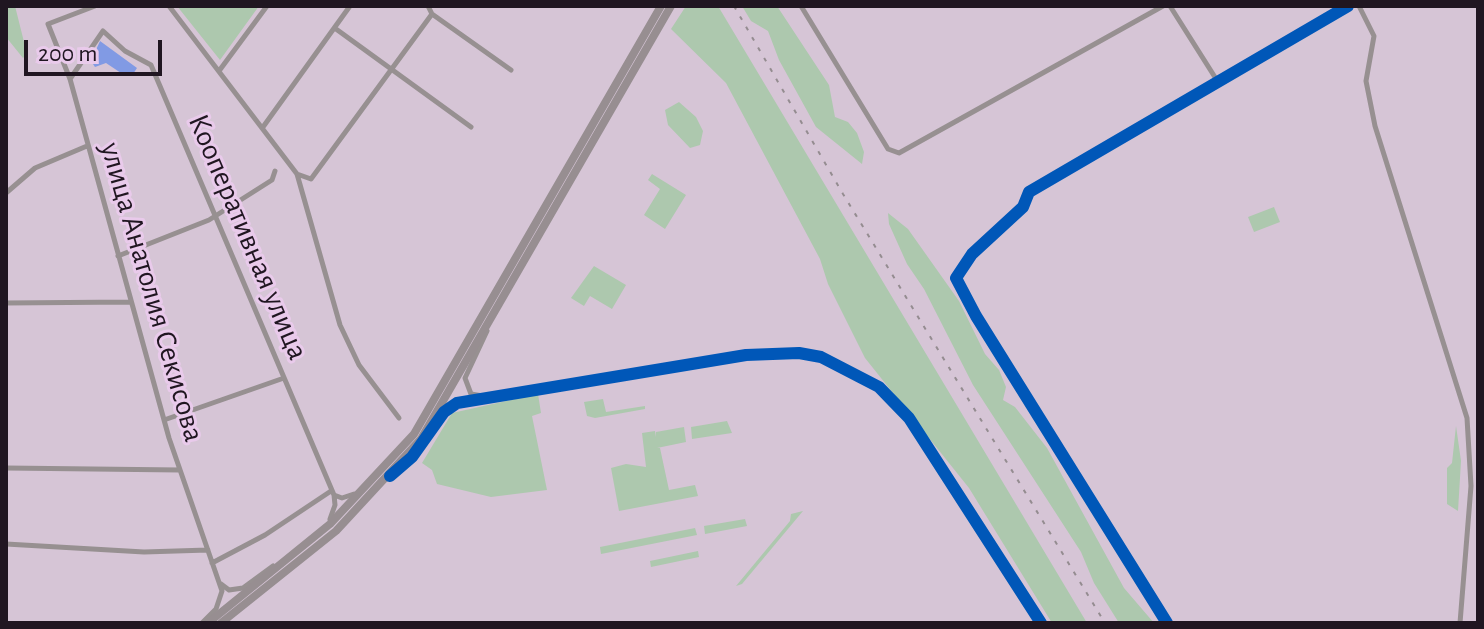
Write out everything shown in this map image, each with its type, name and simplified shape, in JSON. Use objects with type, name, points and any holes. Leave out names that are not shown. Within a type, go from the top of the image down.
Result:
[{"type":"highway","points":[[205,623],[330,524],[383,471],[434,402],[562,172],[661,6]]},
{"type":"highway","points":[[221,623],[322,543],[390,476],[431,423],[671,6]]},
{"type":"street","name":"улица Анатолия Секисова","points":[[95,6],[48,24],[70,79],[164,420],[222,596],[205,623]]},
{"type":"street","points":[[169,6],[297,174],[340,325],[359,365],[399,418]]},
{"type":"street","points":[[219,71],[267,6]]},
{"type":"street","points":[[263,127],[350,6]]},
{"type":"street","points":[[428,6],[432,14],[511,70]]},
{"type":"street","points":[[801,6],[888,149],[899,153],[1163,6]]},
{"type":"street","points":[[1170,6],[1218,82]]},
{"type":"street","points":[[1167,623],[1000,355],[956,278],[972,254],[1023,207],[1029,192],[1348,6]]},
{"type":"street","points":[[1359,6],[1374,36],[1366,81],[1375,126],[1467,418],[1471,486],[1460,623]]},
{"type":"street","points":[[297,174],[311,179],[432,14]]},
{"type":"street","points":[[336,29],[471,127]]},
{"type":"street","name":"Кооперативная улица","points":[[70,79],[103,31],[125,51],[151,65],[331,491]]},
{"type":"street","points":[[6,193],[35,168],[87,146]]},
{"type":"street","points":[[117,257],[209,220],[272,180],[275,171]]},
{"type":"street","points":[[6,303],[130,302]]},
{"type":"street","points":[[488,396],[471,394],[465,378],[491,316]]},
{"type":"street","points":[[390,476],[412,457],[449,408],[488,396],[746,355],[799,353],[832,360],[879,387],[909,418],[1041,623]]},
{"type":"street","points":[[164,420],[284,378]]},
{"type":"street","points":[[215,572],[223,586],[236,590],[269,568],[330,519],[357,492],[434,402]]},
{"type":"street","points":[[6,468],[180,470]]},
{"type":"street","points":[[331,491],[342,498],[357,492]]},
{"type":"street","points":[[330,519],[335,505],[331,491]]},
{"type":"street","points":[[212,563],[265,535],[331,491]]},
{"type":"street","points":[[6,544],[156,553],[208,550]]},
{"type":"street","points":[[253,585],[269,568],[289,558]]},
{"type":"green space","points":[[6,6],[15,6],[27,54],[23,58],[6,37]]},
{"type":"green space","points":[[177,6],[259,6],[220,60]]},
{"type":"green space","points":[[686,6],[718,6],[1087,623],[1052,623],[969,488],[865,358],[828,284],[820,259],[726,83],[671,29]]},
{"type":"green space","points":[[742,6],[777,6],[829,85],[835,117],[848,122],[857,133],[864,152],[862,164],[816,127],[779,60],[768,31],[751,21]]},
{"type":"green space","points":[[679,102],[696,117],[703,131],[700,145],[690,148],[668,125],[665,110]]},
{"type":"green space","points":[[652,174],[686,195],[665,229],[644,215],[660,189],[648,180]]},
{"type":"green space","points":[[1274,207],[1280,222],[1254,232],[1248,217]]},
{"type":"green space","points":[[888,213],[908,229],[959,301],[985,354],[999,370],[1006,387],[1003,400],[1015,407],[1047,448],[1124,588],[1154,623],[1119,623],[1094,583],[1081,552],[973,385],[924,289],[907,264],[889,224]]},
{"type":"green space","points":[[594,266],[626,285],[612,309],[590,296],[584,306],[571,298]]},
{"type":"green space","points":[[538,394],[541,413],[532,416],[547,490],[491,497],[437,484],[432,470],[422,463],[452,413]]},
{"type":"green space","points":[[603,399],[606,412],[645,406],[645,409],[595,418],[587,416],[584,402]]},
{"type":"green space","points":[[727,421],[732,433],[692,439],[691,427]]},
{"type":"green space","points":[[1456,426],[1461,461],[1458,511],[1447,504],[1447,468],[1452,463]]},
{"type":"green space","points":[[684,427],[686,442],[657,448],[660,448],[669,490],[695,485],[698,496],[619,511],[611,468],[626,464],[646,467],[642,433],[655,431],[656,437],[656,432]]},
{"type":"green space","points":[[803,511],[742,584],[736,586],[790,521],[791,514]]},
{"type":"green space","points":[[745,519],[747,526],[705,534],[704,526]]},
{"type":"green space","points":[[695,528],[697,535],[601,554],[600,547]]},
{"type":"green space","points":[[698,551],[699,557],[651,567],[650,561]]},
{"type":"water","points":[[100,41],[137,68],[133,74],[124,75],[106,63],[95,67],[91,61]]},
{"type":"railway","points":[[734,6],[843,194],[1105,623]]},
{"type":"cycle path","points":[[1167,623],[976,316],[956,278],[972,254],[1023,207],[1029,192],[1348,6]]},
{"type":"cycle path","points":[[390,476],[412,457],[444,412],[457,403],[746,355],[799,353],[821,357],[879,387],[909,418],[1041,623]]}]
